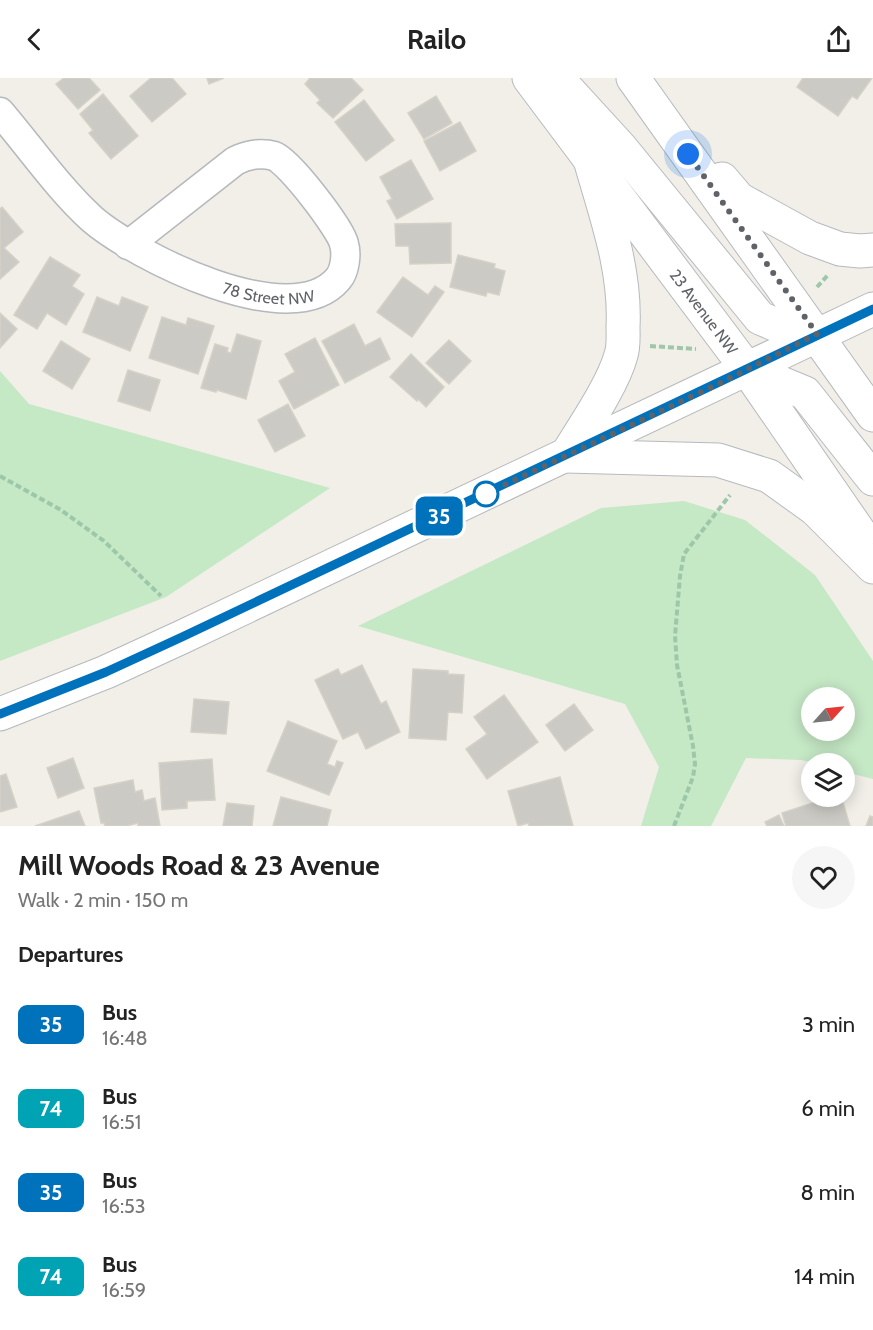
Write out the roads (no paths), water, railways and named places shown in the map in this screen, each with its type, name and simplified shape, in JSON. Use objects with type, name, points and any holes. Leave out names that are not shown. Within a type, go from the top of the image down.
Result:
[{"type":"main road","name":"23 Avenue NW","points":[[529,78],[590,156],[747,369],[873,551]]},
{"type":"main road","points":[[557,78],[621,148],[760,318],[786,329],[817,334]]},
{"type":"main road","points":[[634,80],[873,415]]},
{"type":"main road","points":[[634,80],[739,199],[781,223],[840,249],[873,250]]},
{"type":"main road","points":[[566,456],[613,373],[621,355],[623,341],[624,305],[619,260],[590,156]]},
{"type":"main road","points":[[0,714],[106,672],[171,642],[873,309]]},
{"type":"main road","points":[[747,369],[805,393],[873,479]]},
{"type":"main road","points":[[566,456],[718,460],[770,476],[815,509],[873,567]]},
{"type":"street","name":"78 Street NW","points":[[0,112],[75,202],[94,220],[128,245],[184,274],[247,294],[282,299],[326,289],[338,279],[344,267],[345,245],[338,230],[288,164],[275,156],[268,155],[246,155],[235,161],[128,245]]}]
